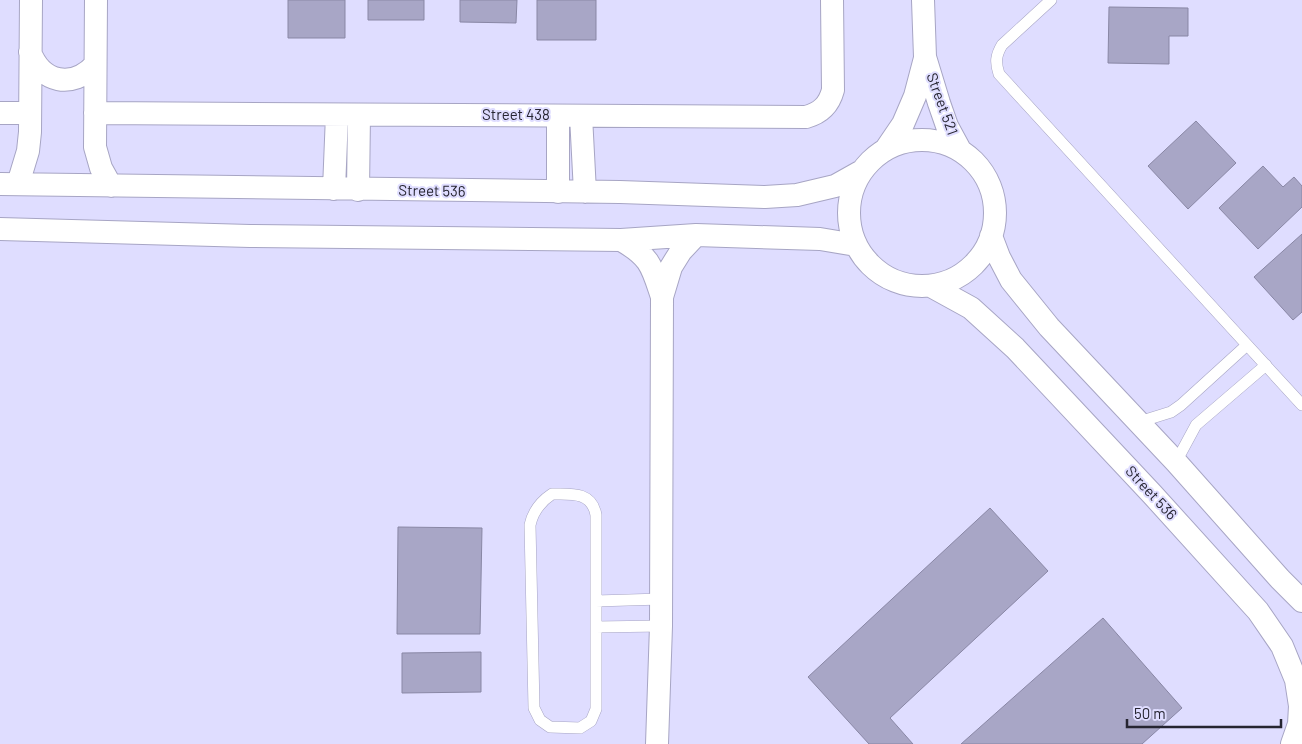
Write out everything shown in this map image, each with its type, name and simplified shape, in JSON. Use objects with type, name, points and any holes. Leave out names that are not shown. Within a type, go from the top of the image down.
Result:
[{"type":"street","points":[[9,184],[28,151],[30,132],[31,0]]},
{"type":"street","points":[[96,0],[95,147],[103,173],[111,186]]},
{"type":"street","name":"Street 438","points":[[95,113],[806,118],[815,115],[827,105],[833,90],[832,0]]},
{"type":"street","name":"Street 521","points":[[923,0],[925,57],[938,103],[947,126],[960,150]]},
{"type":"street","points":[[30,52],[33,61],[39,68],[54,78],[72,79],[81,77],[95,65]]},
{"type":"street","name":"Street 521","points":[[886,149],[903,124],[915,96],[925,57]]},
{"type":"street","points":[[0,113],[29,113]]},
{"type":"street","points":[[334,189],[348,115]]},
{"type":"street","points":[[348,115],[358,190]]},
{"type":"street","points":[[558,116],[558,192]]},
{"type":"street","points":[[581,116],[584,192]]},
{"type":"street","points":[[930,140],[946,143],[960,150],[975,162],[986,178],[993,197],[995,217],[991,236],[978,260],[957,278],[931,286],[908,285],[886,278],[868,264],[856,245],[850,227],[848,208],[852,190],[860,172],[886,149],[908,141],[930,140]]},
{"type":"street","name":"Street 536","points":[[9,184],[584,192],[765,197],[789,196],[835,186],[860,172]]},
{"type":"street","points":[[0,229],[250,236],[622,240],[696,235],[820,239],[856,245]]},
{"type":"street","points":[[658,744],[662,599],[662,297],[671,267],[696,235]]},
{"type":"street","points":[[991,236],[1011,280],[1049,327],[1176,462],[1280,579],[1302,601]]},
{"type":"street","points":[[622,240],[638,249],[651,264],[662,297]]},
{"type":"street","name":"Street 536","points":[[931,286],[971,308],[1015,348],[1152,494],[1258,611],[1282,646],[1298,676],[1300,715],[1292,744]]},
{"type":"lane","points":[[1051,0],[1002,45],[995,63],[999,74],[1302,405]]},
{"type":"lane","points":[[1139,422],[1171,412],[1181,405],[1247,345]]},
{"type":"lane","points":[[1176,462],[1196,424],[1266,366]]},
{"type":"lane","points":[[552,494],[577,494],[584,496],[590,500],[595,509],[596,601],[596,709],[594,716],[586,726],[580,728],[550,727],[540,720],[534,708],[530,525],[537,507],[552,494]]},
{"type":"lane","points":[[596,601],[662,599]]},
{"type":"lane","points":[[596,627],[661,626]]},
{"type":"building","points":[[288,0],[345,0],[345,38],[288,38]]},
{"type":"building","points":[[368,0],[424,0],[424,20],[368,20]]},
{"type":"building","points":[[460,0],[517,0],[516,23],[460,22]]},
{"type":"building","points":[[537,0],[596,0],[596,40],[537,40]]},
{"type":"building","points":[[1109,7],[1188,8],[1188,36],[1169,36],[1169,64],[1108,63]]},
{"type":"building","points":[[1196,121],[1236,163],[1188,209],[1148,166]]},
{"type":"building","points":[[1263,166],[1283,187],[1294,177],[1302,186],[1302,207],[1258,249],[1219,208]]},
{"type":"building","points":[[1302,234],[1302,312],[1293,320],[1254,277]]},
{"type":"building","points":[[990,508],[1048,571],[890,718],[913,744],[869,744],[808,677]]},
{"type":"building","points":[[398,527],[482,528],[480,634],[397,634]]},
{"type":"building","points":[[1103,618],[1182,708],[1142,744],[961,744]]},
{"type":"building","points":[[481,652],[481,692],[402,693],[402,653]]}]
